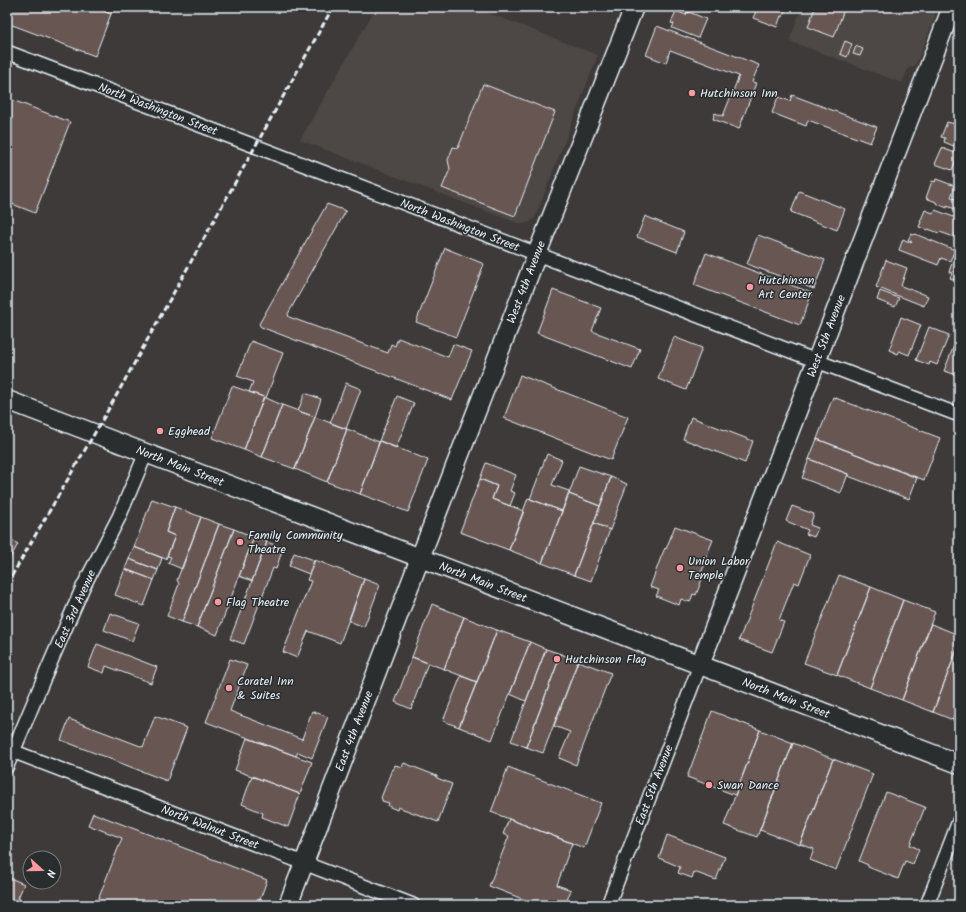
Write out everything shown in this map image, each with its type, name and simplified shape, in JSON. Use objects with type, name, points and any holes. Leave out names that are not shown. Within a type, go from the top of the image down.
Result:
[{"type":"main road","name":"West 4th Avenue","points":[[420,558],[634,7]]},
{"type":"main road","name":"West 5th Avenue","points":[[700,665],[952,7]]},
{"type":"main road","name":"North Main Street","points":[[7,400],[959,764]]},
{"type":"main road","name":"East 4th Avenue","points":[[288,905],[420,558]]},
{"type":"street","name":"North Washington Street","points":[[7,52],[959,415]]},
{"type":"street","name":"East 3rd Avenue","points":[[7,766],[10,750],[83,587],[119,517],[146,453]]},
{"type":"street","name":"East 5th Avenue","points":[[608,905],[700,665]]},
{"type":"street","name":"North Walnut Street","points":[[10,750],[413,905]]},
{"type":"street","points":[[927,905],[959,821]]},
{"type":"shaded area","points":[[376,7],[473,7],[598,55],[535,218],[530,222],[523,224],[517,223],[300,140]]},
{"type":"shaded area","points":[[802,7],[933,7],[935,17],[916,65],[908,69],[902,83],[789,41]]},
{"type":"building","points":[[7,7],[93,7],[111,14],[95,56],[7,23]]},
{"type":"building","points":[[93,7],[114,7],[111,14]]},
{"type":"building","points":[[673,7],[691,7],[689,13]]},
{"type":"building","points":[[758,7],[786,7],[783,17],[781,16],[777,27],[753,18]]},
{"type":"building","points":[[815,7],[845,7],[834,37],[808,27]]},
{"type":"building","points":[[676,11],[686,15],[687,12],[689,12],[706,19],[698,38],[672,28],[674,24],[671,23]]},
{"type":"building","points":[[657,26],[759,65],[752,82],[756,83],[739,129],[713,119],[715,113],[723,116],[739,76],[670,50],[666,63],[646,55]]},
{"type":"building","points":[[845,41],[852,44],[847,57],[840,54]]},
{"type":"building","points":[[856,46],[863,49],[860,56],[853,54]]},
{"type":"building","points":[[483,84],[555,112],[515,216],[442,188],[450,169],[448,160],[453,147],[458,148]]},
{"type":"building","points":[[792,95],[877,127],[870,143],[808,120],[806,126],[772,113],[778,97],[790,101]]},
{"type":"building","points":[[7,98],[70,122],[35,213],[7,202]]},
{"type":"building","points":[[947,122],[959,125],[959,148],[944,142],[945,138],[941,137]]},
{"type":"building","points":[[942,148],[958,154],[952,170],[935,164]]},
{"type":"building","points":[[936,179],[955,186],[951,197],[958,200],[955,209],[947,206],[947,208],[926,198],[932,181],[935,182]]},
{"type":"building","points":[[799,191],[845,209],[837,230],[791,212]]},
{"type":"building","points":[[327,204],[346,211],[288,314],[289,317],[388,353],[391,344],[395,346],[398,338],[448,357],[453,344],[472,351],[452,400],[261,327],[259,324]]},
{"type":"building","points":[[925,210],[933,213],[935,210],[959,219],[959,225],[954,237],[919,227]]},
{"type":"building","points":[[645,216],[684,232],[677,252],[637,237]]},
{"type":"building","points":[[911,234],[915,234],[955,250],[950,261],[941,258],[938,265],[899,250],[903,239],[911,243],[912,242],[908,240]]},
{"type":"building","points":[[758,235],[825,260],[814,289],[747,264]]},
{"type":"building","points":[[445,248],[484,264],[456,337],[416,322]]},
{"type":"building","points":[[706,253],[812,293],[800,325],[694,285]]},
{"type":"building","points":[[886,260],[907,268],[901,286],[928,296],[924,306],[876,287]]},
{"type":"building","points":[[952,263],[959,266],[959,282],[950,278],[952,273],[949,272]]},
{"type":"building","points":[[553,290],[601,308],[592,331],[640,349],[632,369],[537,333]]},
{"type":"building","points":[[880,291],[899,298],[895,307],[877,300]]},
{"type":"building","points":[[901,317],[921,325],[909,355],[899,351],[898,354],[889,350]]},
{"type":"building","points":[[929,327],[949,335],[937,365],[930,362],[929,365],[916,360]]},
{"type":"building","points":[[674,337],[702,348],[686,390],[658,379]]},
{"type":"building","points":[[957,338],[959,338],[959,374],[958,373],[957,375],[944,371]]},
{"type":"building","points":[[251,341],[283,353],[266,398],[249,392],[253,382],[237,376]]},
{"type":"building","points":[[520,375],[628,417],[611,460],[504,418]]},
{"type":"building","points":[[346,383],[361,389],[346,429],[330,423]]},
{"type":"building","points":[[232,386],[264,397],[244,450],[212,438]]},
{"type":"building","points":[[305,393],[321,399],[315,417],[298,411]]},
{"type":"building","points":[[397,396],[414,403],[396,448],[379,441]]},
{"type":"building","points":[[264,397],[282,405],[262,457],[244,450]]},
{"type":"building","points":[[833,397],[940,438],[924,480],[817,439]]},
{"type":"building","points":[[282,405],[315,417],[295,469],[262,457]]},
{"type":"building","points":[[315,417],[347,429],[327,482],[295,469]]},
{"type":"building","points":[[691,417],[753,441],[745,463],[683,439]]},
{"type":"building","points":[[347,429],[379,442],[360,494],[327,482]]},
{"type":"building","points":[[817,439],[917,478],[909,499],[848,476],[848,474],[809,459]]},
{"type":"building","points":[[380,441],[428,460],[408,512],[360,494]]},
{"type":"building","points":[[547,454],[562,460],[552,485],[569,491],[562,511],[530,499]]},
{"type":"building","points":[[809,459],[848,474],[841,493],[802,478]]},
{"type":"building","points":[[486,463],[516,475],[510,491],[515,493],[510,506],[492,499],[497,486],[480,479]]},
{"type":"building","points":[[579,466],[611,477],[600,506],[569,494]]},
{"type":"building","points":[[611,477],[627,484],[610,530],[594,523]]},
{"type":"building","points":[[480,479],[497,486],[492,499],[524,511],[509,550],[460,532]]},
{"type":"building","points":[[569,494],[600,506],[574,575],[542,563]]},
{"type":"building","points":[[528,498],[562,511],[542,563],[509,550]]},
{"type":"building","points":[[152,499],[175,507],[166,532],[175,536],[166,559],[134,547]]},
{"type":"building","points":[[792,506],[814,514],[810,525],[818,528],[814,537],[806,534],[808,530],[786,521]]},
{"type":"building","points":[[175,507],[201,517],[182,569],[168,563],[171,557],[167,556],[175,536],[166,532]]},
{"type":"building","points":[[201,517],[219,524],[182,622],[167,616],[179,584],[177,580]]},
{"type":"building","points":[[594,523],[610,530],[591,581],[574,575]]},
{"type":"building","points":[[219,524],[234,529],[197,627],[182,622]]},
{"type":"building","name":"Union Labor Temple","points":[[675,526],[713,540],[703,564],[705,564],[701,573],[704,574],[696,595],[693,594],[690,602],[681,599],[679,605],[656,596],[659,590],[650,587]]},
{"type":"building","name":"Flag Theatre","points":[[234,529],[254,537],[217,635],[197,627]]},
{"type":"building","points":[[7,537],[18,544],[7,564]]},
{"type":"building","points":[[254,537],[267,542],[252,581],[239,576]]},
{"type":"building","points":[[267,542],[283,548],[276,569],[273,568],[244,644],[230,639]]},
{"type":"building","points":[[777,542],[810,555],[799,584],[794,582],[779,620],[784,622],[772,652],[739,640]]},
{"type":"building","points":[[134,547],[162,558],[158,570],[129,559]]},
{"type":"building","points":[[294,553],[314,560],[309,574],[289,566]]},
{"type":"building","points":[[129,559],[158,570],[154,580],[125,569]]},
{"type":"building","points":[[315,560],[364,579],[340,643],[308,631],[297,658],[283,652],[311,581],[307,580]]},
{"type":"building","points":[[125,569],[154,580],[144,606],[115,595]]},
{"type":"building","points":[[839,575],[871,587],[837,675],[804,663]]},
{"type":"building","points":[[364,579],[380,585],[364,627],[349,621]]},
{"type":"building","points":[[871,587],[903,600],[870,688],[837,675]]},
{"type":"building","points":[[903,600],[935,612],[902,700],[870,688]]},
{"type":"building","points":[[432,604],[464,617],[444,669],[412,657]]},
{"type":"building","points":[[110,613],[139,623],[132,641],[104,630]]},
{"type":"building","points":[[464,617],[497,630],[477,682],[444,669]]},
{"type":"building","points":[[931,624],[959,635],[959,644],[933,712],[902,700]]},
{"type":"building","points":[[497,630],[530,642],[492,740],[459,727]]},
{"type":"building","points":[[530,642],[546,649],[526,701],[510,694]]},
{"type":"building","points":[[97,644],[157,667],[151,683],[106,666],[104,673],[88,667]]},
{"type":"building","points":[[958,647],[959,704],[953,720],[933,712]]},
{"type":"building","points":[[546,649],[561,654],[526,747],[511,741]]},
{"type":"building","points":[[561,654],[578,661],[543,753],[526,747]]},
{"type":"building","points":[[412,657],[428,663],[411,709],[395,702]]},
{"type":"building","name":"Coratel Inn & Suites","points":[[230,659],[247,665],[230,711],[302,739],[312,711],[328,717],[312,758],[298,752],[296,756],[206,722]]},
{"type":"building","points":[[578,661],[611,673],[576,765],[559,758],[570,732],[554,726]]},
{"type":"building","points":[[461,676],[477,682],[459,727],[443,721]]},
{"type":"building","points":[[959,704],[959,722],[953,720]]},
{"type":"building","points":[[712,711],[760,730],[735,795],[687,777]]},
{"type":"building","points":[[155,716],[187,728],[167,781],[61,740],[69,719],[143,747]]},
{"type":"building","points":[[760,730],[793,743],[757,837],[724,825]]},
{"type":"building","points":[[247,738],[312,762],[300,794],[235,770]]},
{"type":"building","points":[[793,743],[833,759],[800,845],[760,830]]},
{"type":"building","points":[[833,759],[873,774],[836,870],[810,860],[814,849],[800,844]]},
{"type":"building","points":[[404,763],[437,776],[437,778],[452,784],[438,822],[398,807],[397,810],[388,806],[389,803],[382,801],[381,798],[392,769],[393,770],[395,765],[402,767]]},
{"type":"building","points":[[508,767],[601,803],[584,848],[491,812]]},
{"type":"building","points":[[252,776],[300,794],[288,827],[262,817],[263,813],[242,804]]},
{"type":"building","points":[[886,792],[925,807],[910,845],[919,849],[913,864],[905,861],[898,879],[868,867],[868,865],[859,861]]},
{"type":"building","points":[[93,813],[267,880],[258,905],[149,905],[141,902],[140,905],[96,905],[122,838],[88,825]]},
{"type":"building","points":[[509,819],[572,843],[557,885],[571,890],[565,905],[554,905],[548,903],[547,905],[538,905],[489,886],[509,836],[503,834]]},
{"type":"building","points":[[667,835],[725,857],[716,880],[694,872],[692,878],[678,873],[680,867],[659,858]]},
{"type":"building","points":[[8,877],[22,883],[22,889],[18,898],[35,905],[7,905]]},
{"type":"railway","points":[[7,584],[111,405],[333,7]]},
{"type":"place","name":"Hutchinson Inn","points":[[692,93]]},
{"type":"place","name":"Hutchinson Art Center","points":[[750,287]]},
{"type":"place","name":"Egghead","points":[[160,431]]},
{"type":"place","name":"Family Community Theatre","points":[[240,542]]},
{"type":"place","name":"Union Labor Temple","points":[[680,568]]},
{"type":"place","name":"Flag Theatre","points":[[218,602]]},
{"type":"place","name":"Hutchinson Flag","points":[[557,659]]},
{"type":"place","name":"Coratel Inn & Suites","points":[[229,688]]},
{"type":"place","name":"Swan Dance","points":[[709,785]]}]
